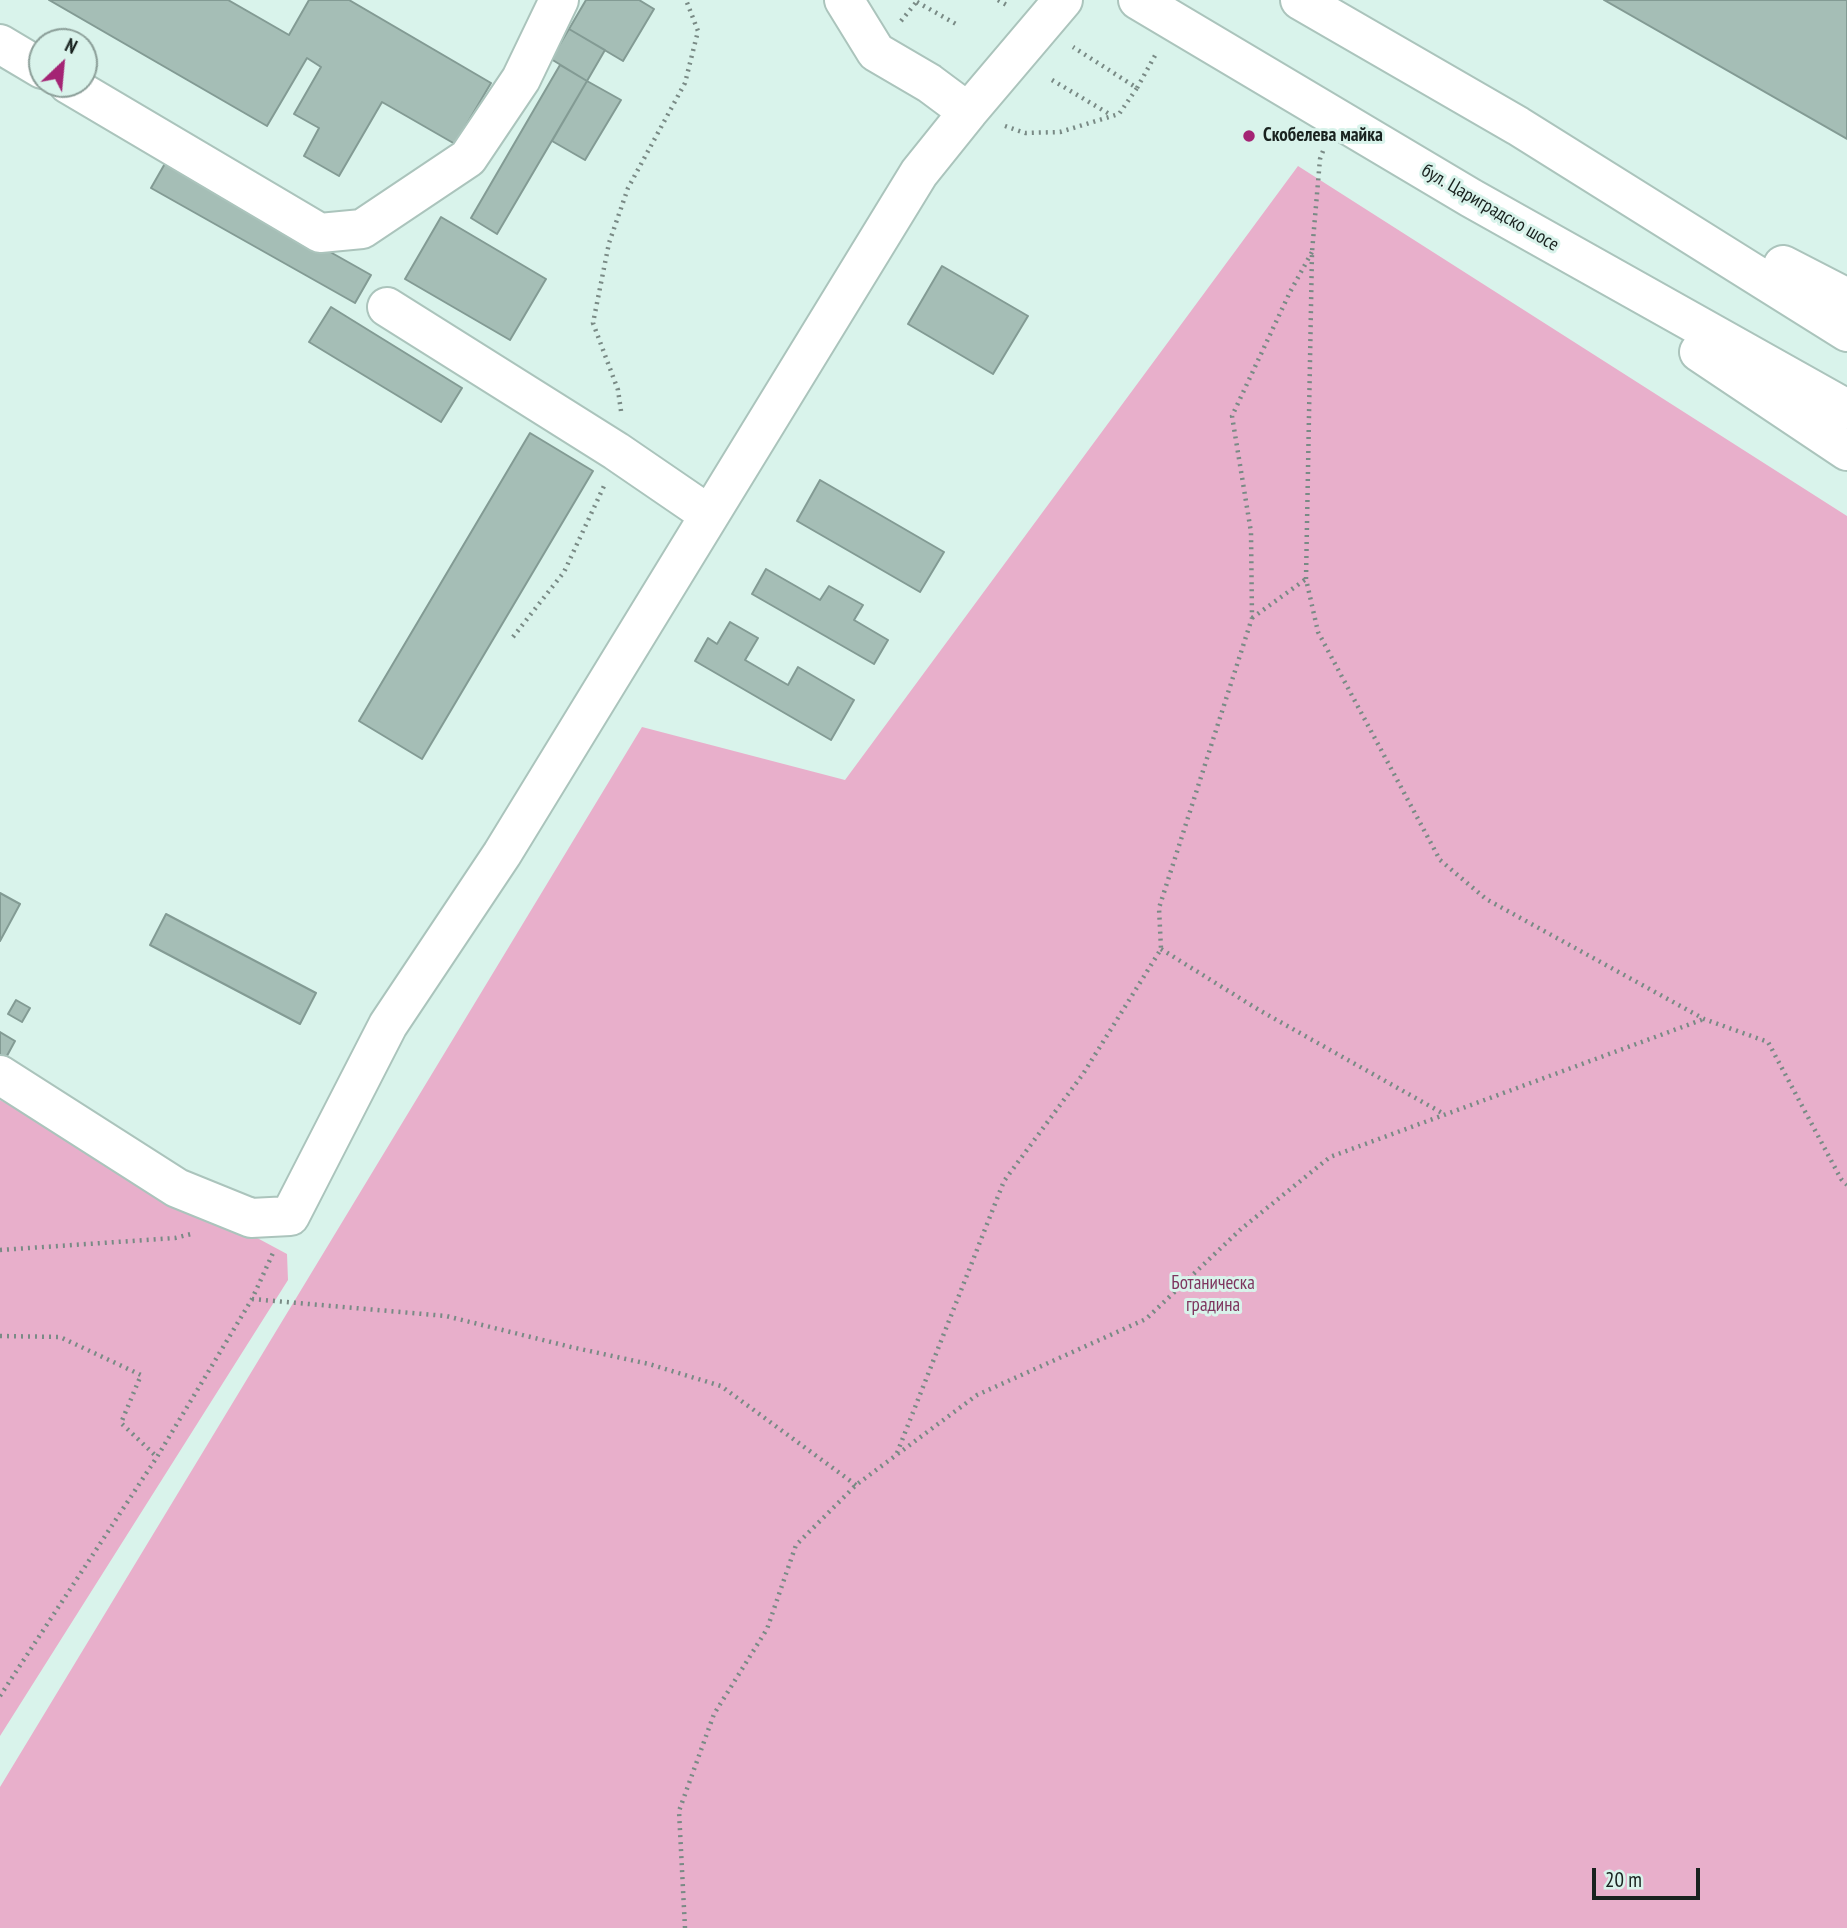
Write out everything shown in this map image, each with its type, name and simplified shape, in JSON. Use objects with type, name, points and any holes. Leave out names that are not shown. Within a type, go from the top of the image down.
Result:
[{"type":"main road","points":[[92,98],[320,233],[362,229],[468,158],[521,79],[559,0]]},
{"type":"main road","points":[[844,0],[876,52],[929,83],[968,113]]},
{"type":"main road","name":"бул. Цариградско шосе","points":[[1138,0],[1471,198],[1847,409]]},
{"type":"main road","points":[[1300,0],[1518,126],[1847,332]]},
{"type":"main road","points":[[0,1075],[177,1188],[251,1218],[290,1216],[388,1025],[502,854],[919,173],[1053,13]]},
{"type":"main road","points":[[0,44],[28,61]]},
{"type":"main road","points":[[1518,126],[1847,298]]},
{"type":"main road","points":[[1471,198],[1847,451]]},
{"type":"main road","points":[[387,307],[616,451],[708,514]]},
{"type":"path","points":[[513,637],[564,572],[601,494],[625,427],[618,390],[593,323],[609,243],[628,188],[685,83],[698,32],[686,0]]},
{"type":"path","points":[[917,2],[956,24]]},
{"type":"path","points":[[968,113],[1025,133],[1059,132],[1119,114],[1137,88],[1053,13]]},
{"type":"path","points":[[1052,80],[1112,116]]},
{"type":"path","points":[[1338,119],[1320,159],[1312,252],[1306,579],[1318,632],[1440,860],[1486,898],[1704,1018],[1768,1042],[1841,1179],[1847,1185]]},
{"type":"path","points":[[896,1455],[1004,1181],[1083,1074],[1161,949],[1159,908],[1252,618],[1251,532],[1232,416],[1290,292],[1312,252]]},
{"type":"path","points":[[1252,618],[1306,579]]},
{"type":"path","points":[[1161,949],[1259,1010],[1445,1114]]},
{"type":"path","points":[[685,1928],[679,1811],[715,1714],[767,1629],[796,1545],[856,1485],[977,1395],[1146,1319],[1241,1229],[1330,1157],[1704,1018]]},
{"type":"path","points":[[0,1696],[157,1457],[252,1299],[290,1216]]},
{"type":"path","points":[[0,1250],[175,1238],[251,1218]]},
{"type":"path","points":[[252,1299],[446,1315],[649,1364],[721,1386],[856,1485]]},
{"type":"path","points":[[0,1336],[60,1337],[141,1375],[121,1423],[157,1457]]},
{"type":"green space","name":"Ботаническа градина","points":[[1298,166],[1847,516],[1847,1928],[0,1928],[0,1787],[642,727],[845,780]]},
{"type":"green space","points":[[0,1100],[287,1254],[288,1280],[0,1736]]},
{"type":"building","points":[[49,0],[228,0],[289,35],[309,0],[349,0],[491,83],[455,144],[382,102],[339,176],[304,156],[319,128],[294,114],[321,67],[307,58],[267,126]]},
{"type":"building","points":[[586,0],[639,0],[654,9],[623,61],[569,29]]},
{"type":"building","points":[[1604,0],[1847,0],[1847,139]]},
{"type":"building","points":[[569,29],[605,50],[587,81],[551,59]]},
{"type":"building","points":[[560,65],[587,81],[497,234],[471,218]]},
{"type":"building","points":[[587,81],[621,100],[585,160],[552,141]]},
{"type":"building","points":[[167,160],[371,275],[355,303],[151,188]]},
{"type":"building","points":[[441,217],[546,279],[510,340],[405,279]]},
{"type":"building","points":[[942,266],[1028,316],[993,374],[908,324]]},
{"type":"building","points":[[331,307],[462,388],[441,422],[309,342]]},
{"type":"building","points":[[530,433],[593,471],[422,759],[359,721]]},
{"type":"building","points":[[820,480],[944,552],[920,592],[797,521]]},
{"type":"building","points":[[766,569],[820,600],[829,586],[863,605],[854,620],[888,640],[874,664],[752,594]]},
{"type":"building","points":[[730,622],[758,638],[745,660],[788,685],[798,667],[854,700],[831,740],[695,661],[708,638],[717,644]]},
{"type":"building","points":[[0,893],[20,904],[0,941]]},
{"type":"building","points":[[166,914],[316,993],[300,1024],[150,945]]},
{"type":"building","points":[[16,1000],[30,1008],[22,1022],[8,1014]]},
{"type":"building","points":[[0,1032],[15,1041],[2,1065],[0,1064]]},
{"type":"place","name":"Скобелева майка","points":[[1249,136]]}]
